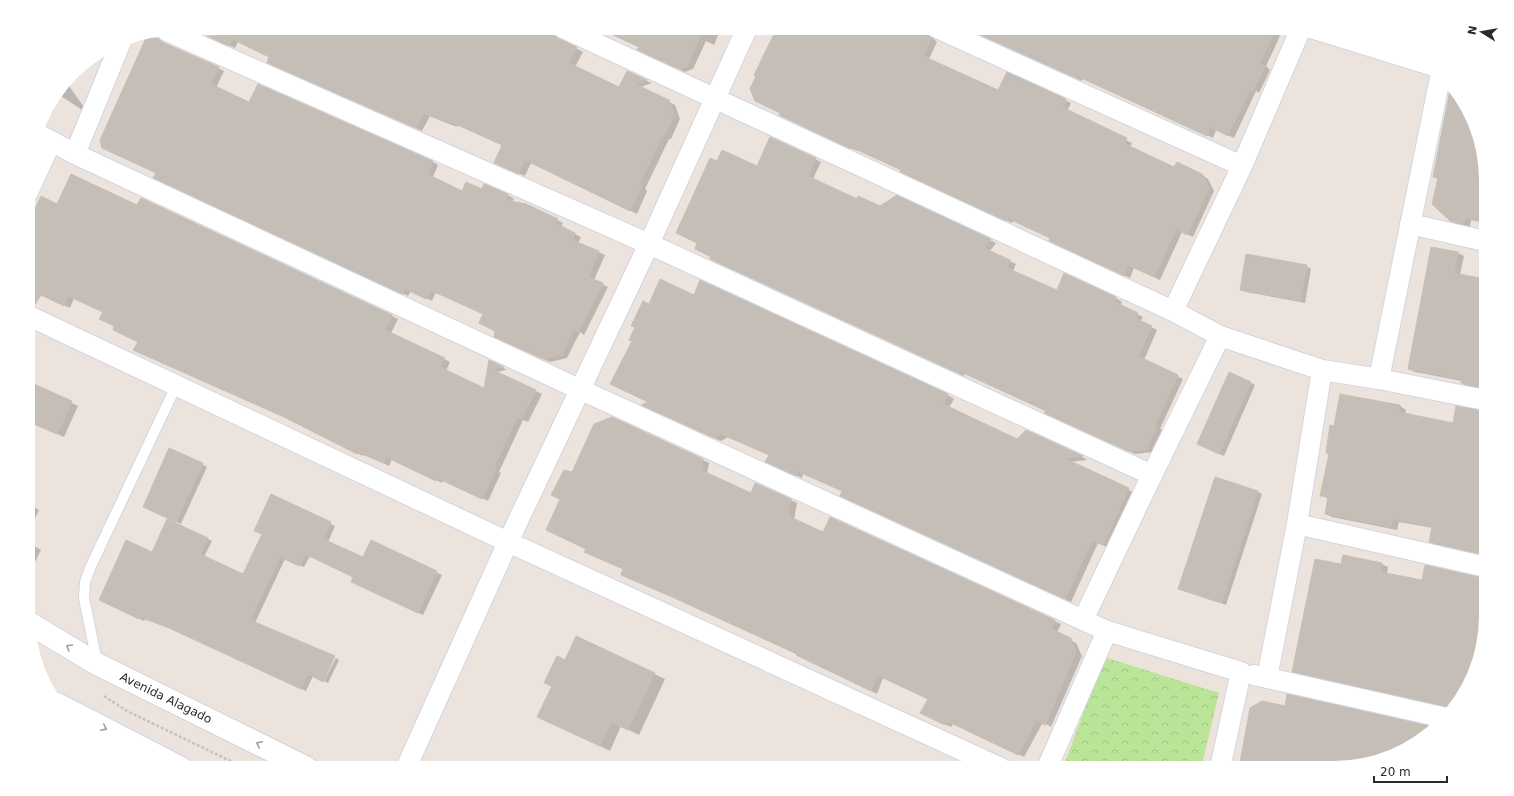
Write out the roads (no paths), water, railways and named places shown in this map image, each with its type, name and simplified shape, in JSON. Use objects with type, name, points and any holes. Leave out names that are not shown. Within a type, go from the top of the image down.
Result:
[{"type":"main road","name":"Avenida Alagado","points":[[35,627],[97,664],[293,761]]},
{"type":"main road","points":[[70,711],[167,761]]},
{"type":"street","points":[[175,35],[649,244],[1152,475]]},
{"type":"street","points":[[578,35],[1173,311],[1220,336],[1322,370],[1379,379],[1479,399]]},
{"type":"street","points":[[409,761],[508,542],[579,389],[649,244],[744,35]]},
{"type":"street","points":[[952,35],[1242,166]]},
{"type":"street","points":[[1173,311],[1242,166],[1298,35]]},
{"type":"street","points":[[1343,35],[1361,39],[1412,58]]},
{"type":"street","points":[[75,154],[118,49]]},
{"type":"street","points":[[1379,379],[1439,80]]},
{"type":"street","points":[[35,167],[44,138],[75,154],[579,389],[1107,631],[1241,672],[1438,716]]},
{"type":"street","points":[[1410,224],[1479,240]]},
{"type":"street","points":[[35,319],[508,542],[986,761]]},
{"type":"street","points":[[1083,620],[1220,336]]},
{"type":"street","points":[[1267,678],[1297,524],[1322,370]]},
{"type":"street","points":[[1297,524],[1479,565]]},
{"type":"street","points":[[1050,761],[1107,631]]},
{"type":"street","points":[[1222,761],[1241,672]]},
{"type":"lane","points":[[97,664],[84,598],[85,582],[91,566],[176,386]]}]
